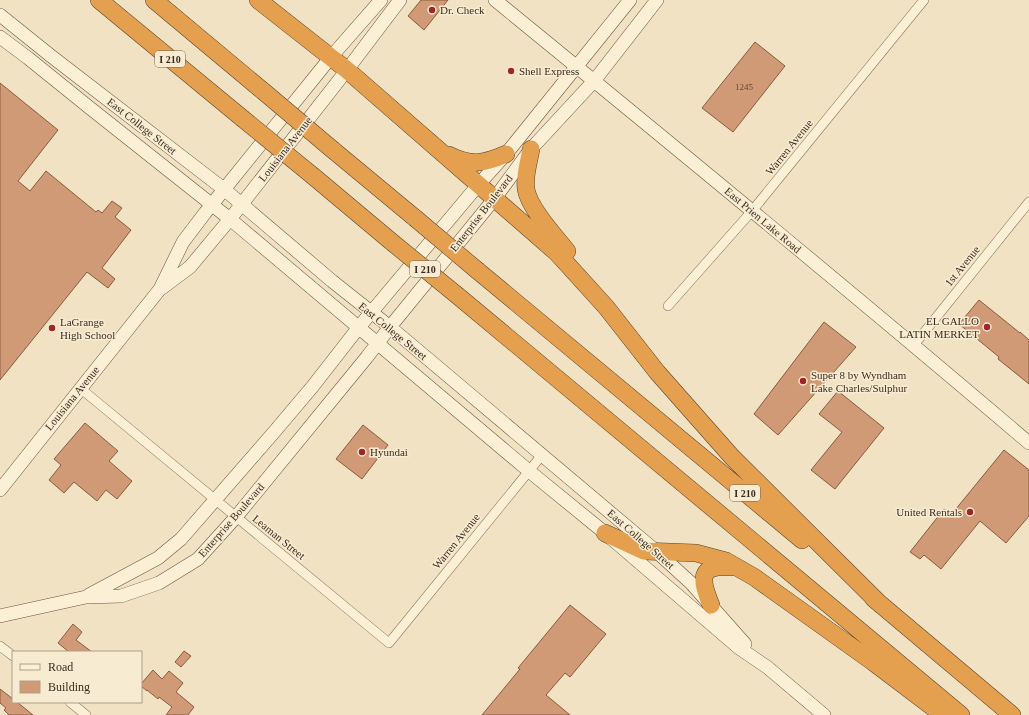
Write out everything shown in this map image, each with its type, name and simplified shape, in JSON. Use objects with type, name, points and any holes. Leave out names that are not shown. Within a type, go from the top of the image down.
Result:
[{"type":"highway","name":"I 210","points":[[99,0],[393,242],[961,715]]},
{"type":"highway","name":"I 210","points":[[154,0],[1012,715]]},
{"type":"highway","points":[[258,0],[347,70],[557,253],[606,307],[657,372],[732,457],[881,605]]},
{"type":"highway","points":[[436,148],[461,161],[469,162],[486,162],[506,154]]},
{"type":"highway","points":[[531,149],[526,178],[526,190],[530,201],[539,216],[582,270],[606,307]]},
{"type":"highway","points":[[605,533],[644,551],[696,553],[738,567],[873,662],[943,715]]},
{"type":"highway","points":[[711,605],[706,593],[704,574],[710,569],[721,566],[738,567]]},
{"type":"main road","name":"Louisiana Avenue","points":[[0,490],[160,289],[183,242],[331,57],[381,0]]},
{"type":"main road","name":"Louisiana Avenue","points":[[160,289],[190,267],[230,219],[400,0]]},
{"type":"main road","name":"East Prien Lake Road","points":[[495,0],[914,345],[1029,443]]},
{"type":"main road","name":"Enterprise Boulevard","points":[[86,597],[158,558],[181,539],[313,386],[371,312],[478,184],[506,154],[630,0]]},
{"type":"main road","name":"Enterprise Boulevard","points":[[86,597],[122,596],[159,583],[198,559],[236,517],[378,343],[495,198],[531,149],[594,81],[651,2]]},
{"type":"main road","name":"East College Street","points":[[0,14],[51,56],[225,190],[657,552],[691,584],[767,667]]},
{"type":"main road","name":"East College Street","points":[[0,37],[230,219],[529,471],[605,533],[739,648],[767,667],[824,715]]},
{"type":"main road","points":[[0,616],[86,597]]},
{"type":"street","name":"Warren Avenue","points":[[668,306],[752,212],[924,0]]},
{"type":"street","name":"1st Avenue","points":[[914,345],[1029,202]]},
{"type":"street","name":"Leaman Street","points":[[80,388],[389,643]]},
{"type":"street","name":"Warren Avenue","points":[[389,643],[542,455]]},
{"type":"street","points":[[0,646],[12,655]]},
{"type":"street","points":[[71,703],[86,715]]},
{"type":"building","points":[[421,0],[448,0],[424,30],[408,16]]},
{"type":"building","points":[[755,42],[785,66],[733,132],[702,108]]},
{"type":"building","points":[[0,83],[58,130],[18,181],[30,191],[46,171],[96,212],[98,210],[102,213],[112,201],[122,208],[115,217],[131,230],[102,268],[115,279],[108,288],[87,272],[0,380]]},
{"type":"building","points":[[979,300],[1029,340],[1029,384],[959,324]]},
{"type":"building","name":"Super 8 by Wyndham Lake Charles/Sulphur","points":[[824,322],[856,347],[778,435],[754,414]]},
{"type":"building","points":[[838,391],[884,428],[835,489],[811,470],[842,432],[819,414]]},
{"type":"building","points":[[85,423],[118,451],[109,461],[132,481],[117,499],[106,490],[97,501],[74,482],[64,493],[49,480],[61,465],[54,459]]},
{"type":"building","name":"Hyundai","points":[[363,425],[388,445],[362,479],[336,459]]},
{"type":"building","name":"United Rentals","points":[[1004,450],[1029,470],[1029,516],[1006,543],[980,521],[941,569],[924,555],[920,559],[910,552],[944,509],[951,515]]},
{"type":"building","points":[[570,605],[606,634],[570,677],[565,673],[546,695],[570,715],[482,715],[520,669],[518,668]]},
{"type":"building","points":[[73,624],[82,632],[76,640],[91,651],[68,651],[58,643]]},
{"type":"building","points":[[184,651],[191,656],[181,667],[175,662]]},
{"type":"building","points":[[153,670],[162,679],[169,671],[183,683],[176,692],[194,707],[188,715],[166,715],[172,707],[159,697],[158,699],[147,691],[142,687],[142,683]]},
{"type":"building","points":[[0,689],[12,698],[12,703],[18,703],[33,715],[9,715],[4,710],[6,708],[0,703]]},
{"type":"place","name":"Dr. Check","points":[[432,10]]},
{"type":"place","name":"Shell Express","points":[[511,71]]},
{"type":"place","name":"EL GALLO LATIN MERKET","points":[[987,327]]},
{"type":"place","name":"LaGrange High School","points":[[52,328]]},
{"type":"place","name":"Super 8 by Wyndham Lake Charles/Sulphur","points":[[803,381]]},
{"type":"place","name":"Hyundai","points":[[362,452]]},
{"type":"place","name":"United Rentals","points":[[970,512]]}]
